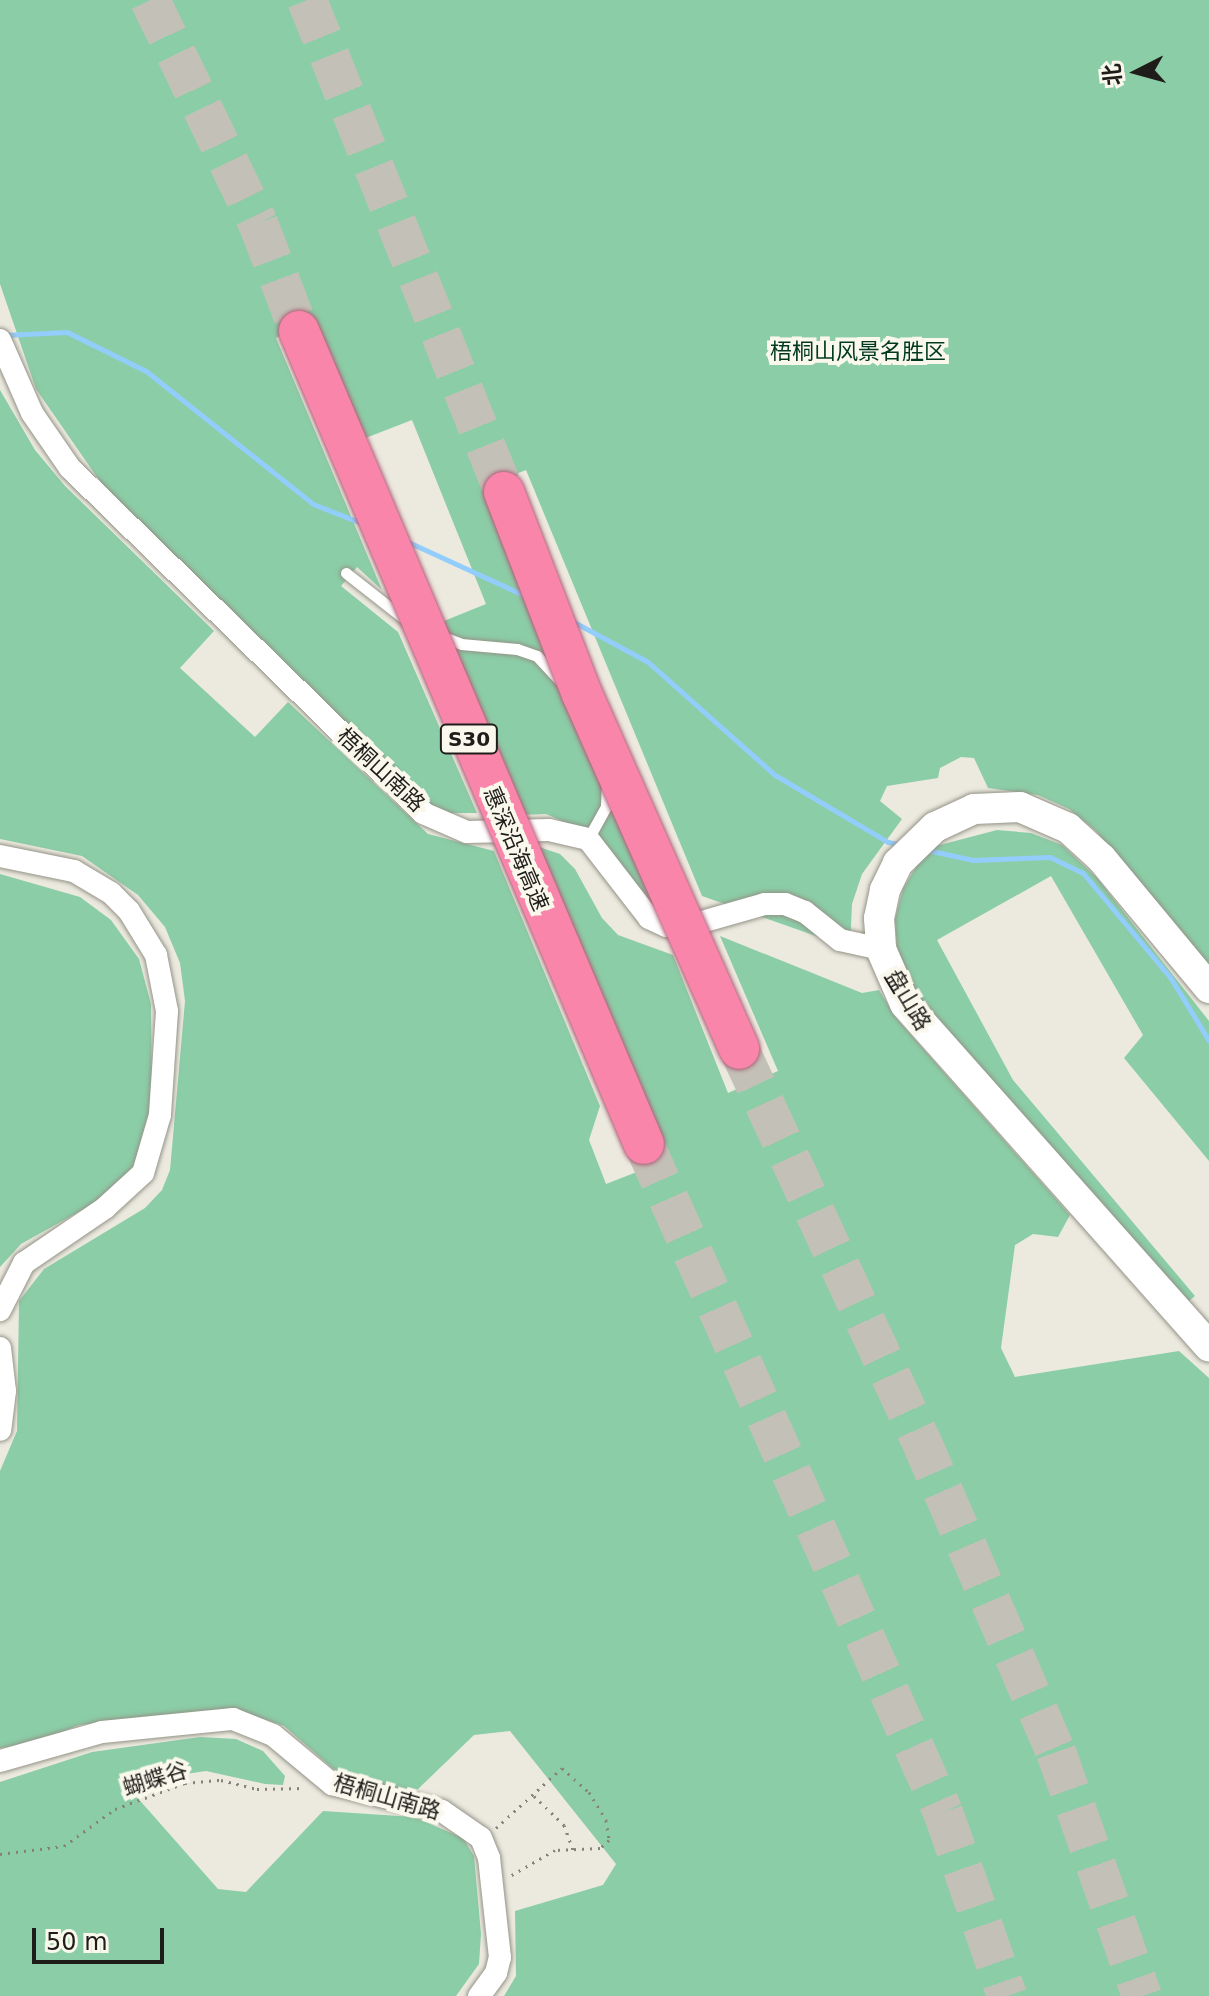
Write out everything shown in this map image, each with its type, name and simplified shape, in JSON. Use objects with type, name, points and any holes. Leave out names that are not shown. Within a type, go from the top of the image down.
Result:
[{"type":"highway","name":"惠深沿海高速","points":[[299,331],[644,1144]]},
{"type":"highway","points":[[504,492],[582,694],[739,1049]]},
{"type":"main road","name":"盘山路","points":[[1209,988],[1102,859],[1068,828],[1020,807],[974,809],[921,837],[898,863],[882,904],[881,949],[900,994],[926,1031],[1209,1346]]},
{"type":"street","name":"梧桐山南路","points":[[2,347],[32,413],[78,477],[423,813],[467,832],[549,830],[588,839]]},
{"type":"street","points":[[588,839],[649,918],[666,926],[785,904],[805,912],[840,940],[881,949]]},
{"type":"street","points":[[0,856],[74,871],[111,893],[129,911],[156,955],[167,1011],[160,1115],[143,1173],[105,1208],[24,1263],[0,1310]]},
{"type":"street","points":[[0,1348],[5,1391],[0,1430]]},
{"type":"street","name":"梧桐山南路","points":[[0,1761],[102,1732],[233,1719],[273,1735],[332,1784],[442,1811],[481,1838]]},
{"type":"street","points":[[479,1996],[496,1973],[500,1957],[493,1884],[481,1838]]},
{"type":"lane","points":[[346,573],[388,611],[420,629],[461,644],[517,649],[537,656],[555,674],[603,749],[606,807],[588,839]]},
{"type":"path","points":[[481,1838],[562,1768],[589,1792],[606,1820],[609,1840],[593,1851],[555,1850],[493,1884]]},
{"type":"path","name":"蝴蝶谷","points":[[0,1854],[64,1846],[115,1809],[185,1783],[221,1780],[286,1790],[332,1784]]},
{"type":"path","points":[[532,1795],[564,1825],[573,1850]]},
{"type":"green space","name":"梧桐山风景名胜区","points":[[0,0],[1209,0],[1209,967],[1095,830],[1069,809],[1038,795],[988,788],[974,758],[961,757],[940,768],[938,778],[887,786],[880,801],[902,819],[862,874],[852,904],[850,948],[702,896],[526,470],[486,486],[666,926],[637,921],[583,838],[567,823],[546,814],[520,815],[439,623],[486,604],[412,420],[363,439],[314,319],[276,338],[382,590],[357,567],[341,586],[398,632],[477,813],[441,813],[425,802],[115,503],[36,389],[0,284]]},
{"type":"green space","points":[[0,390],[35,450],[65,486],[214,631],[180,668],[255,737],[288,702],[428,834],[494,851],[600,1106],[589,1140],[606,1184],[665,1161],[533,845],[560,854],[575,869],[602,918],[618,935],[673,955],[728,1093],[778,1071],[720,936],[862,993],[879,990],[896,1018],[1070,1215],[1058,1237],[1033,1234],[1015,1245],[1001,1348],[1015,1377],[1179,1351],[1209,1378],[1209,1996],[504,1996],[516,1976],[515,1911],[603,1885],[616,1864],[510,1731],[474,1735],[416,1791],[372,1787],[338,1773],[284,1726],[234,1709],[79,1725],[35,1743],[0,1748],[0,1471],[17,1431],[19,1301],[44,1269],[145,1208],[162,1190],[170,1170],[185,1001],[180,963],[165,927],[138,895],[82,856],[0,839]]},
{"type":"green space","points":[[997,830],[1031,833],[1062,845],[1097,878],[1209,1021],[1209,1161],[1124,1058],[1143,1035],[1051,876],[937,940],[1013,1080],[1195,1296],[1183,1306],[924,1005],[907,977],[897,950],[895,919],[903,889],[919,862],[936,846]]},
{"type":"green space","points":[[0,874],[80,897],[111,920],[139,959],[151,1004],[152,1102],[132,1173],[109,1195],[21,1244],[0,1267]]},
{"type":"green space","points":[[200,1737],[236,1739],[263,1751],[285,1776],[283,1785],[265,1784],[206,1771],[172,1776],[135,1795],[218,1889],[246,1892],[323,1811],[414,1817],[463,1838],[474,1856],[481,1934],[479,1964],[456,1996],[0,1996],[0,1782],[92,1752]]},
{"type":"waterway","points":[[5,335],[67,332],[146,371],[313,504],[364,524]]},
{"type":"waterway","points":[[406,541],[528,597]]},
{"type":"waterway","points":[[572,621],[648,662],[775,775],[888,842],[902,845]]},
{"type":"waterway","points":[[927,850],[973,860],[1050,857],[1083,873],[1170,977],[1209,1041]]},
{"type":"tunnel","points":[[150,0],[258,223],[299,331]]},
{"type":"tunnel","points":[[307,0],[504,492]]},
{"type":"tunnel","points":[[739,1049],[919,1436],[1056,1752],[1142,1996]]},
{"type":"tunnel","points":[[644,1144],[943,1812],[1007,1996]]}]
